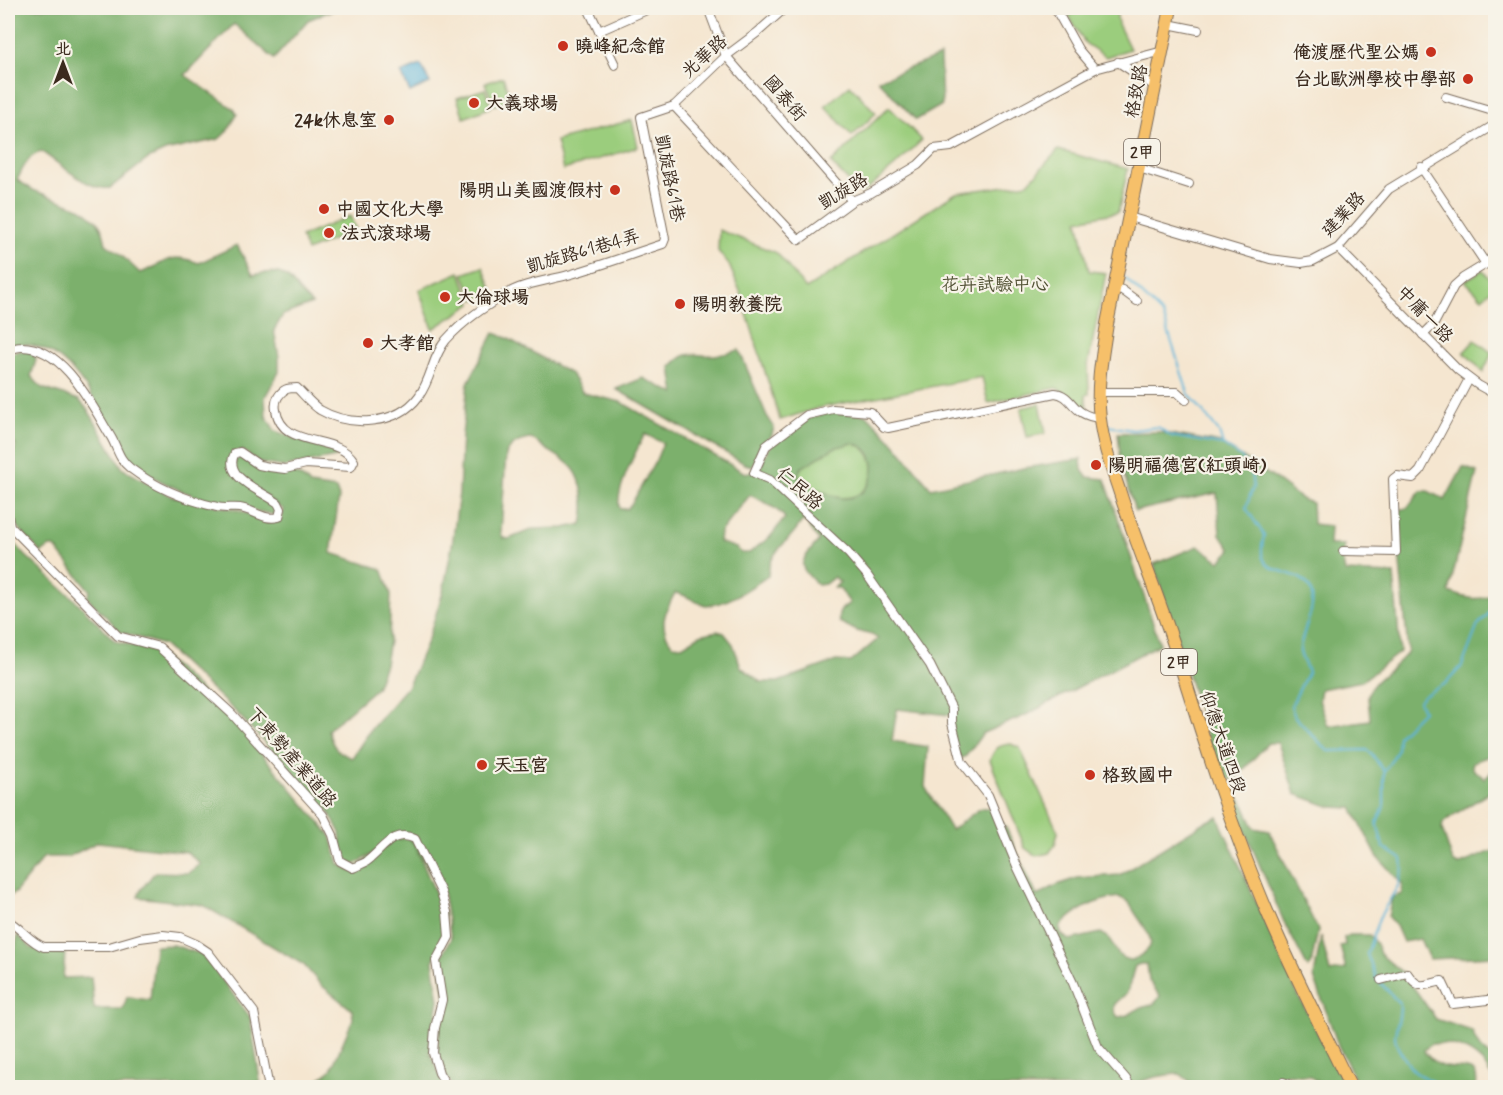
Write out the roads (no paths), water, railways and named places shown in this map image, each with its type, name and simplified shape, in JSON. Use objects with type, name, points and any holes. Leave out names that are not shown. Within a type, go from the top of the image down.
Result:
[{"type":"main road","name":"格致路","points":[[1129,217],[1171,8]]},
{"type":"main road","name":"仰德大道四段","points":[[1129,217],[1114,288],[1098,392],[1107,454],[1176,652],[1187,692],[1231,820],[1269,916],[1349,1086]]},
{"type":"street","points":[[588,8],[615,65]]},
{"type":"street","points":[[599,31],[651,8]]},
{"type":"street","name":"國泰街","points":[[708,8],[726,56],[852,201]]},
{"type":"street","name":"光華路","points":[[674,106],[726,56],[785,8]]},
{"type":"street","points":[[1055,8],[1077,49],[1095,69],[1163,51]]},
{"type":"street","points":[[1168,24],[1198,30]]},
{"type":"street","points":[[1118,62],[1156,87]]},
{"type":"street","name":"凱旋路","points":[[674,106],[800,240],[852,201],[871,193],[918,165],[934,149],[951,147],[1095,69]]},
{"type":"street","points":[[1446,97],[1496,112]]},
{"type":"street","name":"凱旋路61巷","points":[[663,244],[665,239],[640,117],[674,106]]},
{"type":"street","name":"建業路","points":[[1129,217],[1270,259],[1301,264],[1313,261],[1338,248],[1389,189],[1421,167],[1496,124]]},
{"type":"street","points":[[1421,167],[1486,264]]},
{"type":"street","points":[[1139,168],[1189,184]]},
{"type":"street","name":"凱旋路61巷4弄","points":[[8,350],[21,347],[38,350],[52,357],[94,406],[105,430],[112,438],[114,447],[128,467],[171,492],[220,508],[242,508],[271,519],[279,517],[281,509],[278,503],[236,476],[231,467],[235,453],[240,452],[259,465],[285,469],[306,464],[351,467],[354,460],[340,448],[305,439],[287,430],[277,419],[275,402],[281,391],[287,388],[297,388],[318,409],[336,418],[379,421],[402,412],[418,398],[430,378],[434,359],[445,341],[475,313],[503,295],[518,286],[567,275],[663,244]]},
{"type":"street","name":"中庸一路","points":[[1338,248],[1469,379],[1496,395]]},
{"type":"street","points":[[1423,335],[1434,324],[1454,286],[1486,264],[1496,252]]},
{"type":"street","points":[[1114,288],[1122,290],[1137,301]]},
{"type":"street","points":[[1342,551],[1396,552],[1394,476],[1413,478],[1420,471],[1469,379]]},
{"type":"street","points":[[1098,392],[1176,392],[1186,400]]},
{"type":"street","name":"仁民路","points":[[1100,418],[1083,415],[1065,396],[1055,393],[888,428],[884,428],[870,412],[833,409],[807,414],[766,446],[754,473],[770,480],[848,553],[867,575],[930,665],[952,709],[952,723],[962,762],[988,795],[1017,866],[1073,982],[1098,1047],[1131,1088]]},
{"type":"street","name":"下東勢產業道路","points":[[8,516],[10,526],[118,636],[159,647],[232,714],[323,815],[333,835],[340,861],[353,868],[366,862],[394,837],[407,835],[415,839],[441,892],[447,912],[449,937],[436,961],[442,1000],[435,1028],[433,1053],[439,1072],[448,1088]]},
{"type":"street","points":[[8,921],[44,947],[109,947],[141,938],[163,935],[180,937],[196,944],[208,952],[250,1005],[256,1021],[269,1088]]},
{"type":"street","points":[[1381,980],[1407,973],[1415,984],[1420,986],[1442,981],[1453,1004],[1496,999]]},
{"type":"street","points":[[1280,1088],[1283,1082],[1289,1084],[1291,1088]]},
{"type":"water","points":[[421,65],[430,83],[410,92],[401,73]]},
{"type":"waterway","points":[[1125,278],[1163,315],[1188,393],[1219,432],[1223,445],[1241,457],[1251,472],[1253,487],[1246,508],[1264,535],[1262,552],[1265,561],[1277,570],[1301,579],[1311,591],[1312,605],[1300,650],[1308,672],[1291,706],[1295,717],[1328,751],[1367,750],[1384,772],[1384,806],[1377,823],[1383,847],[1402,859],[1403,868],[1398,886],[1379,918],[1367,954],[1376,978],[1400,1004],[1395,1037],[1399,1049],[1414,1071],[1433,1082],[1438,1088]]},
{"type":"waterway","points":[[1109,426],[1133,430],[1158,427],[1171,436],[1222,445]]},
{"type":"waterway","points":[[1384,772],[1397,751],[1398,736],[1423,711],[1419,701],[1423,696],[1446,683],[1462,666],[1478,625],[1496,606]]},
{"type":"place","name":"曉峰紀念館","points":[[563,46]]},
{"type":"place","name":"俺渡歷代聖公媽","points":[[1431,52]]},
{"type":"place","name":"台北歐洲學校中學部","points":[[1468,79]]},
{"type":"place","name":"大義球場","points":[[474,103]]},
{"type":"place","name":"24k休息室","points":[[389,120]]},
{"type":"place","name":"陽明山美國渡假村","points":[[615,190]]},
{"type":"place","name":"中國文化大學","points":[[324,209]]},
{"type":"place","name":"法式滾球場","points":[[329,233]]},
{"type":"place","name":"大倫球場","points":[[445,297]]},
{"type":"place","name":"陽明教養院","points":[[680,304]]},
{"type":"place","name":"大孝館","points":[[368,343]]},
{"type":"place","name":"陽明福德宮(紅頭崎)","points":[[1096,465]]},
{"type":"place","name":"天玉宮","points":[[482,765]]},
{"type":"place","name":"格致國中","points":[[1090,775]]},
{"type":"park label","name":"花卉試驗中心","points":[[995,284]]}]
